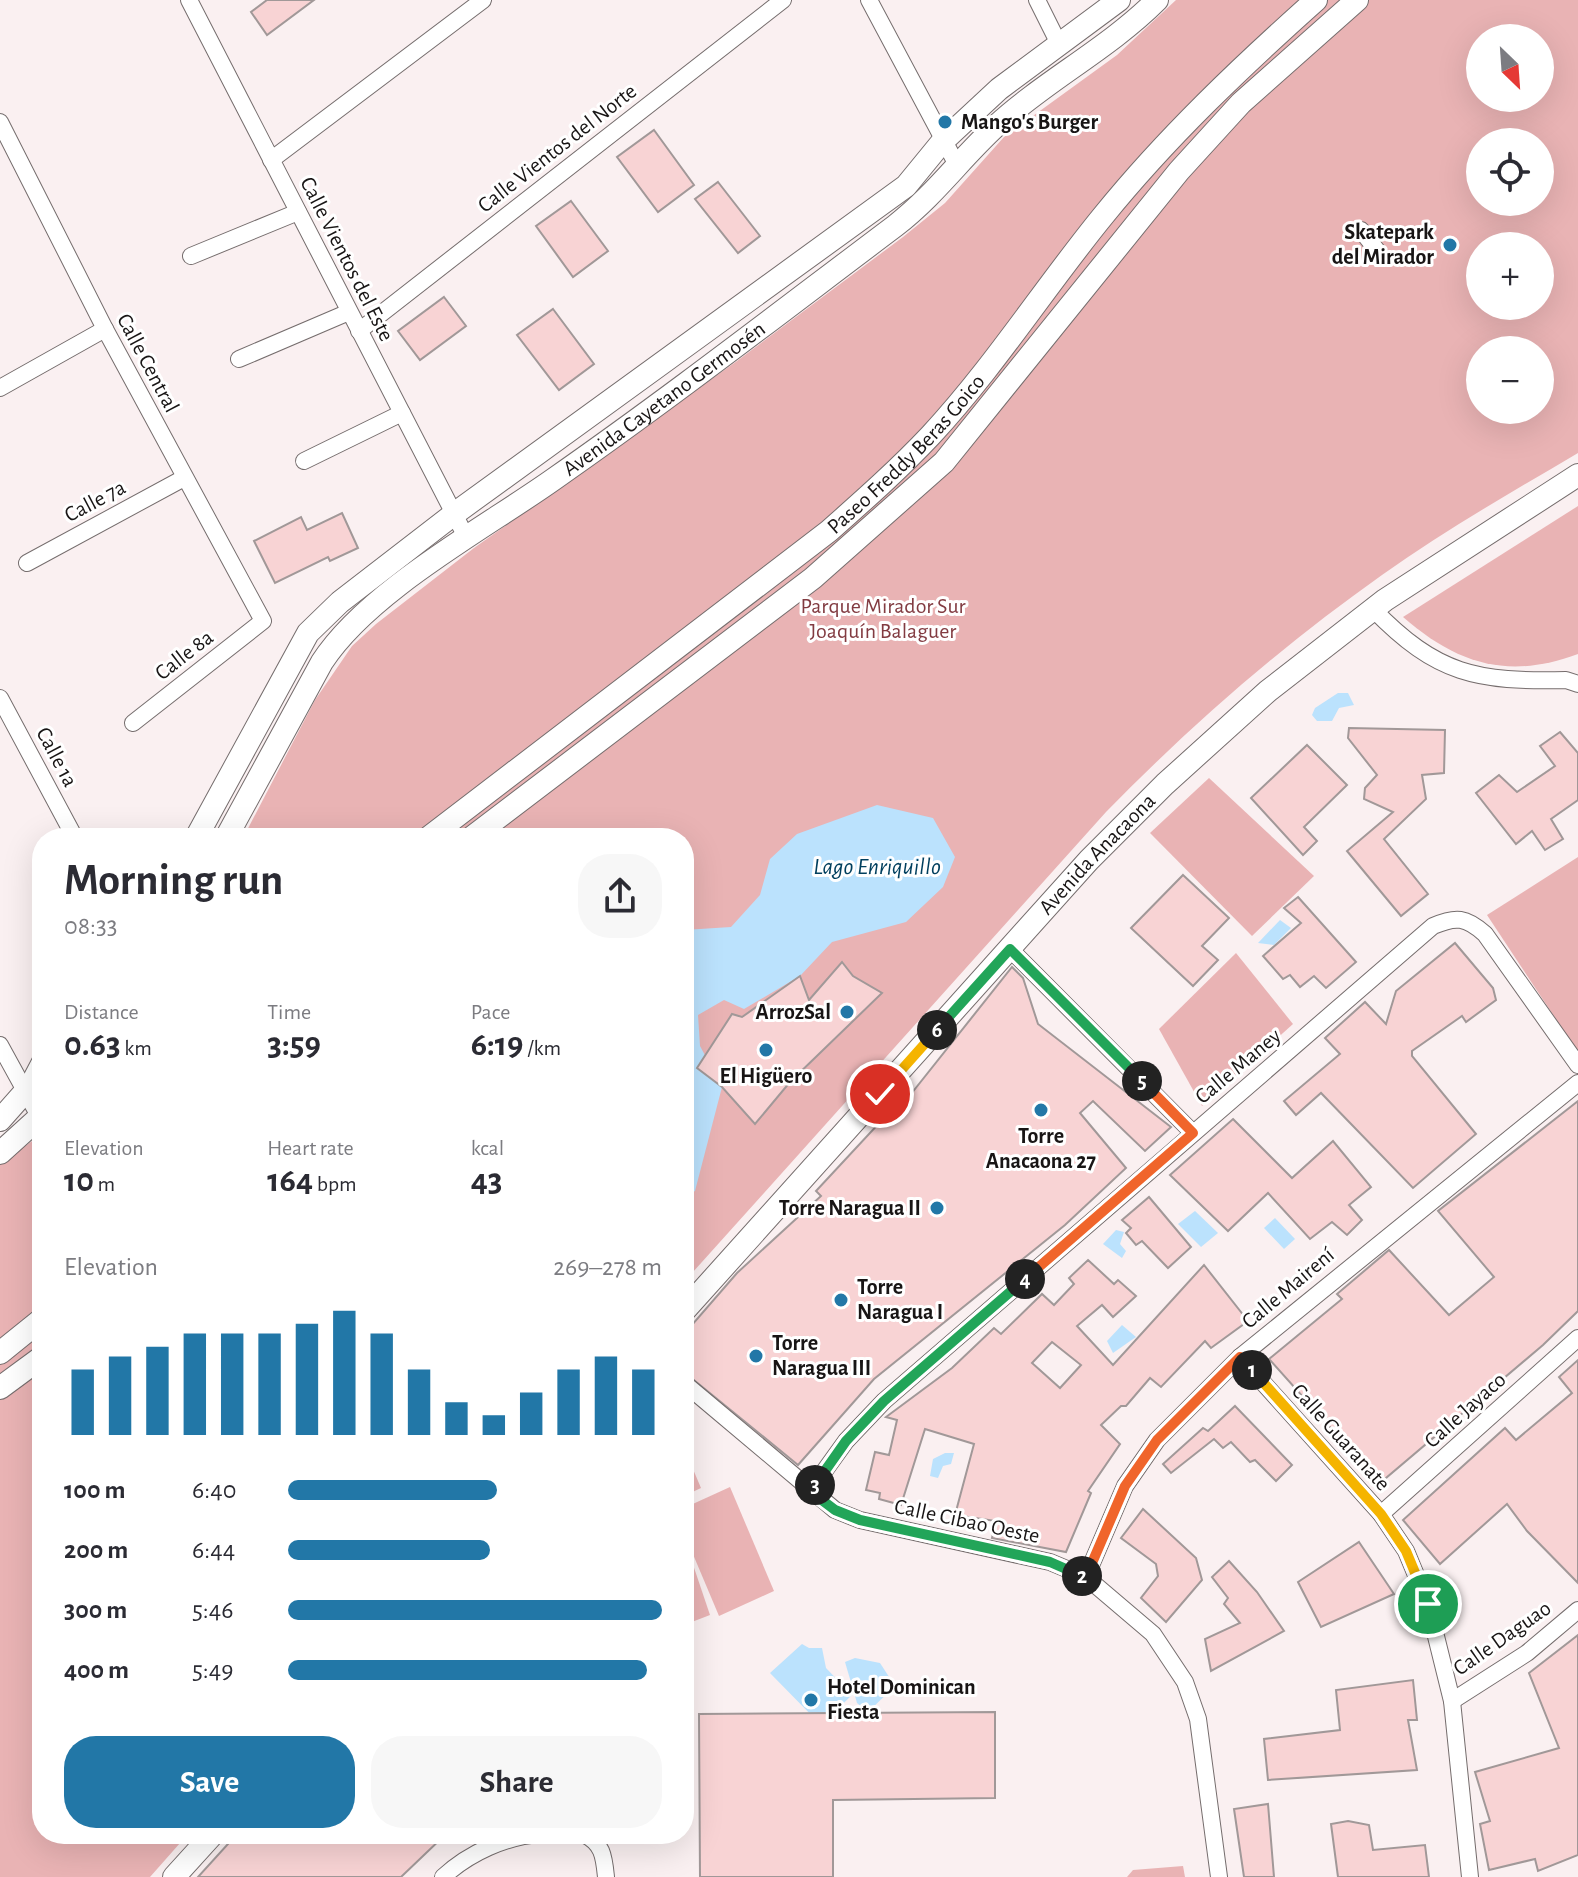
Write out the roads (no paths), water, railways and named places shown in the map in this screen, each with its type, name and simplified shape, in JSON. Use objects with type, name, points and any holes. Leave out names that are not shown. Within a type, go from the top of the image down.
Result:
[{"type":"street","name":"Calle Vientos del Este","points":[[189,0],[466,537]]},
{"type":"street","points":[[271,160],[483,0]]},
{"type":"street","name":"Calle Vientos del Norte","points":[[359,331],[783,0]]},
{"type":"street","points":[[869,0],[958,167]]},
{"type":"street","points":[[1037,0],[1060,46]]},
{"type":"street","name":"Avenida Cayetano Germosén","points":[[201,828],[308,633],[340,602],[454,514],[906,186],[942,142],[999,89],[1119,0]]},
{"type":"street","name":"Avenida Cayetano Germosén","points":[[231,828],[303,693],[334,643],[366,613],[466,537],[554,479],[931,198],[1004,119],[1108,44],[1157,0]]},
{"type":"street","name":"Paseo Freddy Beras Goico","points":[[441,828],[829,531],[875,489],[932,433],[1150,162],[1316,0]]},
{"type":"street","name":"Paseo Freddy Beras Goico","points":[[484,828],[813,578],[944,462],[1130,228],[1241,103],[1357,0]]},
{"type":"street","points":[[1277,35],[1296,54]]},
{"type":"street","name":"Calle Central","points":[[0,122],[105,329],[263,621]]},
{"type":"street","points":[[191,256],[298,212]]},
{"type":"street","points":[[1361,230],[1379,253]]},
{"type":"street","points":[[239,359],[349,312]]},
{"type":"street","points":[[0,388],[105,329]]},
{"type":"street","points":[[304,461],[402,413]]},
{"type":"street","name":"Avenida Anacaona","points":[[694,1300],[1089,860],[1165,784],[1268,691],[1373,609],[1578,475]]},
{"type":"street","name":"Calle 7a","points":[[27,563],[184,478]]},
{"type":"street","points":[[1373,609],[1417,648],[1451,667],[1482,679],[1578,684]]},
{"type":"street","name":"Calle 8a","points":[[133,723],[263,621]]},
{"type":"street","name":"Calle 1a","points":[[0,698],[70,828]]},
{"type":"street","name":"Calle Maney","points":[[810,1491],[846,1441],[884,1401],[1433,926],[1452,918],[1469,920],[1485,934],[1578,1065]]},
{"type":"street","points":[[1010,949],[1193,1133]]},
{"type":"street","points":[[0,1045],[32,1102]]},
{"type":"street","points":[[0,1120],[32,1080]]},
{"type":"street","name":"Calle Mairení","points":[[1086,1577],[1125,1486],[1157,1440],[1240,1357],[1578,1083]]},
{"type":"street","points":[[0,1153],[32,1124]]},
{"type":"street","points":[[0,1353],[32,1327]]},
{"type":"street","name":"Calle Jayaco","points":[[1381,1514],[1578,1338]]},
{"type":"street","name":"Calle Guaranate","points":[[1240,1357],[1381,1514],[1406,1551],[1428,1604],[1452,1701],[1470,1877]]},
{"type":"street","points":[[0,1388],[32,1364]]},
{"type":"street","name":"Calle Cibao Oeste","points":[[694,1392],[835,1510],[860,1520],[1050,1562],[1086,1577],[1153,1634],[1185,1682],[1198,1719],[1219,1877]]},
{"type":"street","name":"Calle Daguao","points":[[1452,1701],[1527,1653],[1578,1610]]},
{"type":"street","points":[[174,1877],[204,1844]]},
{"type":"street","points":[[443,1877],[496,1844]]},
{"type":"street","points":[[598,1844],[604,1851],[606,1877]]},
{"type":"water","points":[[1338,693],[1348,693],[1354,705],[1339,708],[1332,721],[1317,721],[1312,715],[1315,708]]},
{"type":"water","name":"Lago Enriquillo","points":[[877,805],[933,818],[955,857],[943,887],[906,922],[832,942],[800,976],[744,1009],[724,1000],[698,1015],[700,1046],[722,1087],[694,1192],[694,929],[731,927],[760,895],[770,859],[797,834]]},
{"type":"water","points":[[1280,920],[1291,928],[1274,945],[1258,943]]},
{"type":"water","points":[[1195,1211],[1218,1233],[1201,1247],[1178,1224]]},
{"type":"water","points":[[1275,1218],[1295,1239],[1284,1249],[1264,1228]]},
{"type":"water","points":[[1116,1230],[1124,1232],[1120,1244],[1126,1251],[1122,1258],[1103,1244]]},
{"type":"water","points":[[1122,1325],[1136,1337],[1113,1353],[1107,1341]]},
{"type":"water","points":[[945,1453],[954,1453],[951,1464],[943,1466],[938,1478],[930,1476],[933,1459]]},
{"type":"water","points":[[802,1644],[809,1648],[822,1648],[826,1668],[852,1695],[821,1725],[770,1673]]},
{"type":"water","points":[[855,1658],[880,1663],[895,1686],[868,1712],[857,1703],[845,1662]]},
{"type":"place","name":"Mango's Burger","points":[[945,122]]},
{"type":"place","name":"Skatepark del Mirador","points":[[1450,245]]},
{"type":"place","name":"ArrozSal","points":[[847,1012]]},
{"type":"place","name":"El Higüero","points":[[766,1050]]},
{"type":"place","name":"Torre Anacaona 27","points":[[1041,1110]]},
{"type":"place","name":"Torre Naragua II","points":[[937,1208]]},
{"type":"place","name":"Torre Naragua I","points":[[841,1300]]},
{"type":"place","name":"Torre Naragua III","points":[[756,1356]]},
{"type":"place","name":"Hotel Dominican Fiesta","points":[[811,1700]]},
{"type":"park label","name":"Parque Mirador Sur Joaquín Balaguer","points":[[883,618]]}]
